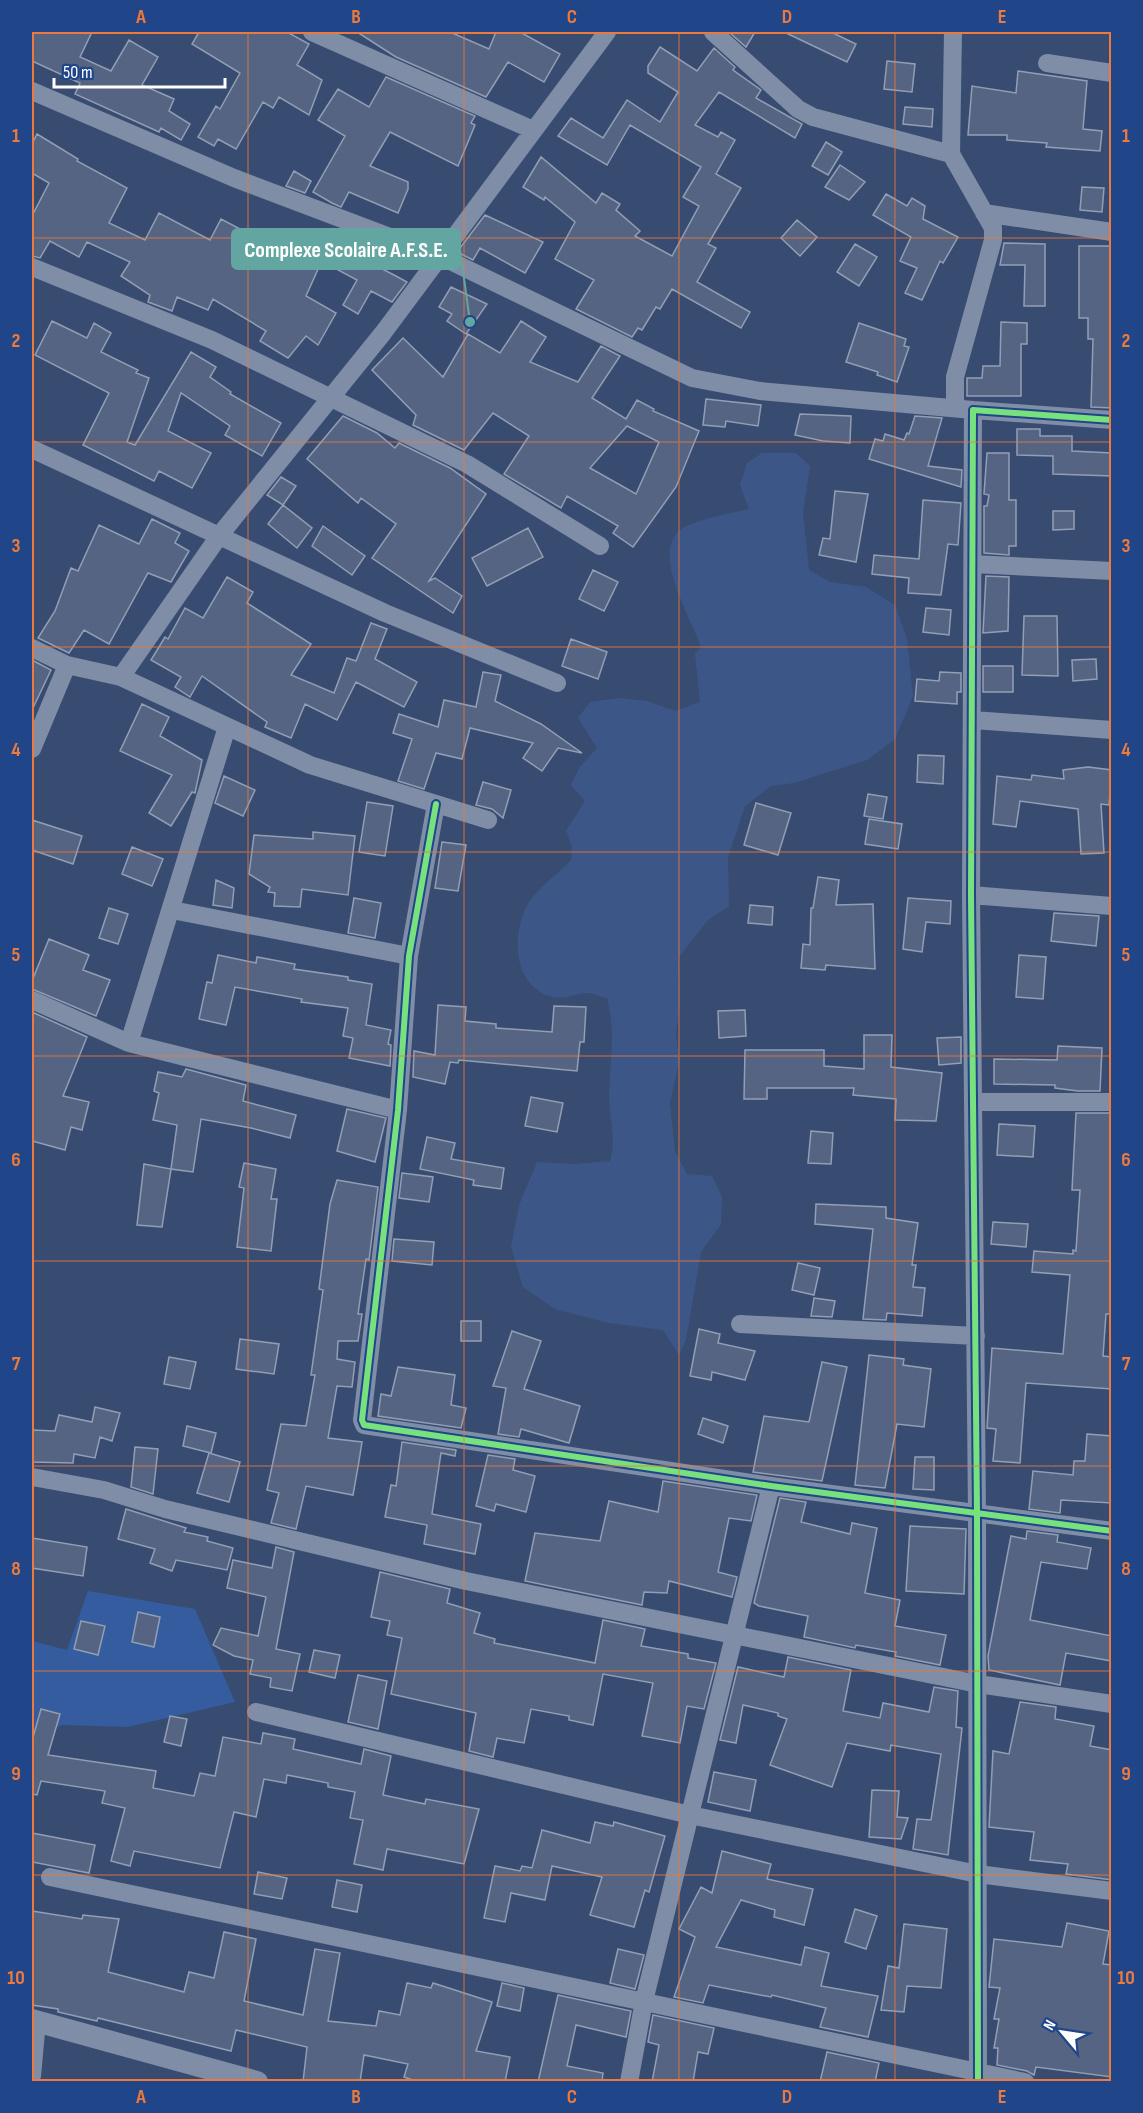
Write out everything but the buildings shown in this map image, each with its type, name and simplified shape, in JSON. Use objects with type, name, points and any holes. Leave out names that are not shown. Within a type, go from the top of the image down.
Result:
[{"type":"street","points":[[312,32],[533,130]]},
{"type":"street","points":[[713,32],[798,109],[813,117],[951,154]]},
{"type":"street","points":[[953,32],[951,154],[993,228],[993,240],[955,377],[955,407]]},
{"type":"street","points":[[121,677],[219,536],[383,333],[533,130],[601,33]]},
{"type":"street","points":[[1047,63],[1112,73]]},
{"type":"street","points":[[32,91],[234,178],[440,255],[692,378],[760,391],[1112,420]]},
{"type":"street","points":[[984,213],[1112,232]]},
{"type":"street","points":[[32,267],[212,340],[467,464],[600,546]]},
{"type":"street","points":[[974,410],[971,895],[976,1336],[978,2077]]},
{"type":"street","points":[[32,449],[394,618],[557,683]]},
{"type":"street","points":[[974,564],[1112,571]]},
{"type":"street","points":[[32,648],[67,665],[121,677],[310,765],[488,820]]},
{"type":"street","points":[[32,749],[67,665]]},
{"type":"street","points":[[973,720],[1112,730]]},
{"type":"street","points":[[129,1043],[227,726]]},
{"type":"street","points":[[436,804],[409,956],[398,1110],[362,1420],[364,1425],[771,1486],[1112,1531]]},
{"type":"street","points":[[971,895],[1112,906]]},
{"type":"street","points":[[172,910],[409,956]]},
{"type":"street","points":[[32,1000],[129,1043],[398,1110]]},
{"type":"street","points":[[974,1102],[1112,1102]]},
{"type":"street","points":[[740,1324],[976,1336]]},
{"type":"street","points":[[32,1477],[104,1490],[165,1509],[466,1581],[978,1684],[1112,1704]]},
{"type":"street","points":[[629,2082],[644,2001],[771,1486]]},
{"type":"street","points":[[255,1712],[690,1815],[978,1874],[1112,1891]]},
{"type":"street","points":[[50,1876],[644,2001],[978,2077],[1025,2082]]},
{"type":"street","points":[[32,2076],[34,2020],[256,2082]]},
{"type":"shaded area","points":[[762,453],[796,453],[810,466],[803,513],[809,570],[830,582],[866,587],[895,605],[907,639],[913,696],[895,739],[867,760],[794,783],[771,786],[745,806],[728,857],[729,906],[708,920],[679,957],[680,1001],[676,1034],[679,1061],[670,1104],[675,1151],[687,1174],[712,1176],[722,1197],[721,1224],[701,1252],[686,1340],[679,1355],[663,1330],[609,1323],[555,1309],[523,1287],[511,1247],[519,1205],[537,1162],[576,1164],[610,1161],[613,1145],[609,1096],[612,1035],[607,998],[584,993],[557,998],[544,994],[532,985],[524,974],[519,960],[519,931],[522,916],[529,903],[541,888],[571,860],[572,847],[566,831],[585,801],[571,785],[580,767],[597,748],[578,718],[590,702],[620,698],[647,701],[675,711],[700,702],[695,654],[701,647],[676,588],[670,556],[672,542],[679,531],[693,523],[749,509],[740,485],[747,463]]},
{"type":"shaded area","points":[[88,1591],[195,1609],[235,1702],[128,1727],[62,1725],[32,1739],[32,1641],[67,1650]]},
{"type":"cycle path","points":[[978,2082],[977,1513],[971,895],[973,410],[1112,420]]},
{"type":"cycle path","points":[[436,804],[409,956],[398,1110],[362,1420],[364,1425],[771,1486],[1112,1531]]},
{"type":"place","name":"Complexe Scolaire A.F.S.E.","points":[[470,322]]}]
